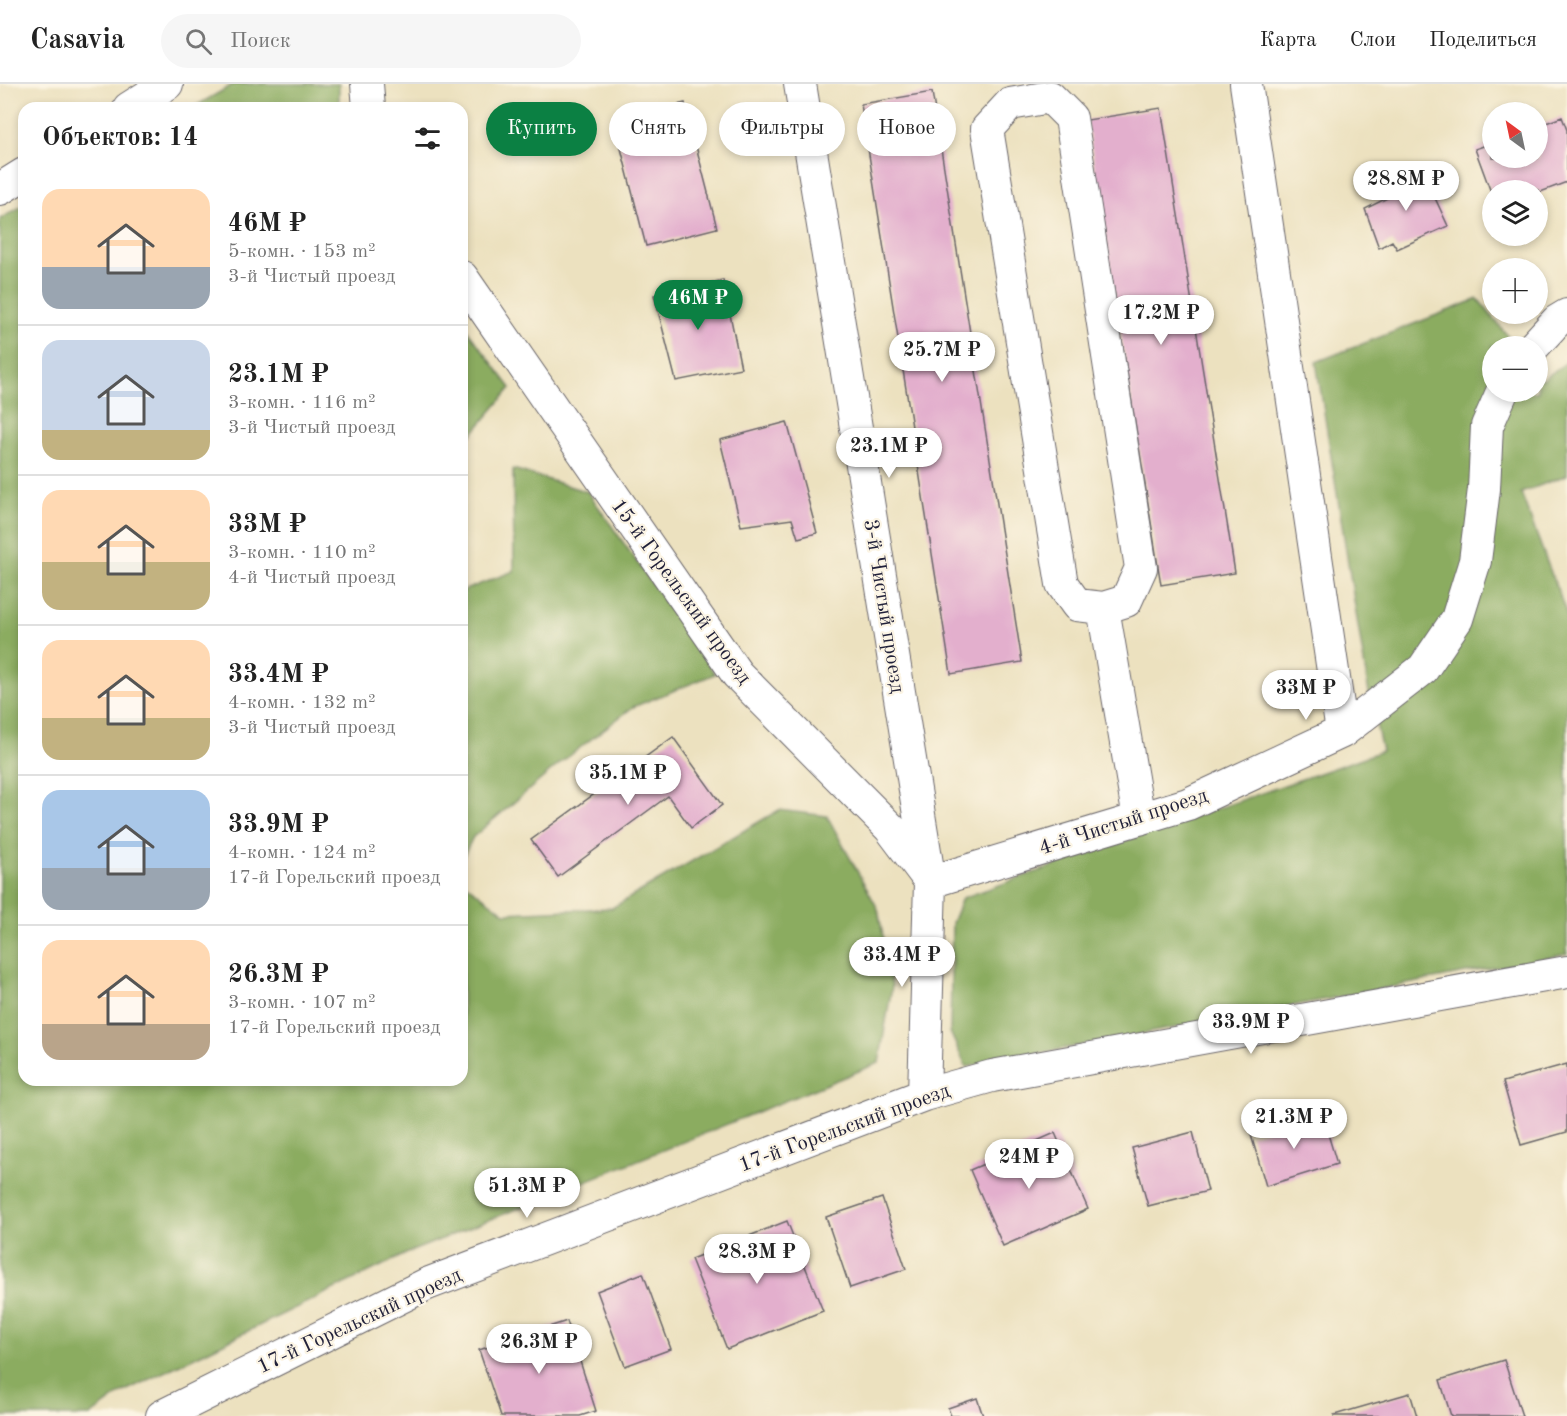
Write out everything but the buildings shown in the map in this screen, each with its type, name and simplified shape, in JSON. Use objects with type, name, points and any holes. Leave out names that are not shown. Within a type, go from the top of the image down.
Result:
[{"type":"street","points":[[138,102],[167,84]]},
{"type":"street","points":[[367,84],[368,102]]},
{"type":"street","name":"3-й Чистый проезд","points":[[800,84],[930,882],[924,1095]]},
{"type":"street","points":[[1246,84],[1341,732]]},
{"type":"street","points":[[1050,97],[1071,118],[1141,568],[1126,601],[1103,608],[1077,605],[1062,584],[987,129],[1010,104],[1050,97]]},
{"type":"street","points":[[0,189],[18,178]]},
{"type":"street","name":"15-й Горельский проезд","points":[[468,286],[736,674],[890,828],[930,882]]},
{"type":"street","points":[[1543,336],[1557,321],[1567,315]]},
{"type":"street","name":"4-й Чистый проезд","points":[[930,882],[1188,804],[1341,732],[1423,669],[1457,619],[1475,561],[1484,489],[1487,426],[1498,402]]},
{"type":"street","points":[[1103,608],[1139,819]]},
{"type":"street","name":"17-й Горельский проезд","points":[[162,1416],[427,1284],[924,1095],[992,1076],[1567,972]]},
{"type":"green space","points":[[234,84],[339,84],[339,102],[202,102]]},
{"type":"green space","points":[[18,208],[18,1086],[468,1086],[468,885],[505,913],[612,908],[779,810],[827,816],[878,909],[892,986],[879,1063],[412,1251],[123,1392],[90,1416],[0,1416],[0,219]]},
{"type":"green space","points":[[1478,299],[1482,304],[1482,324],[1498,324],[1508,336],[1482,336],[1482,402],[1548,402],[1548,376],[1567,362],[1567,475],[1521,493],[1567,615],[1567,954],[966,1067],[950,1032],[952,923],[962,898],[1382,751],[1368,688],[1316,362]]},
{"type":"green space","points":[[468,331],[511,388],[468,439]]},
{"type":"green space","points":[[513,469],[588,492],[715,674],[633,707],[564,760],[473,837],[468,847],[468,589],[514,571]]}]
